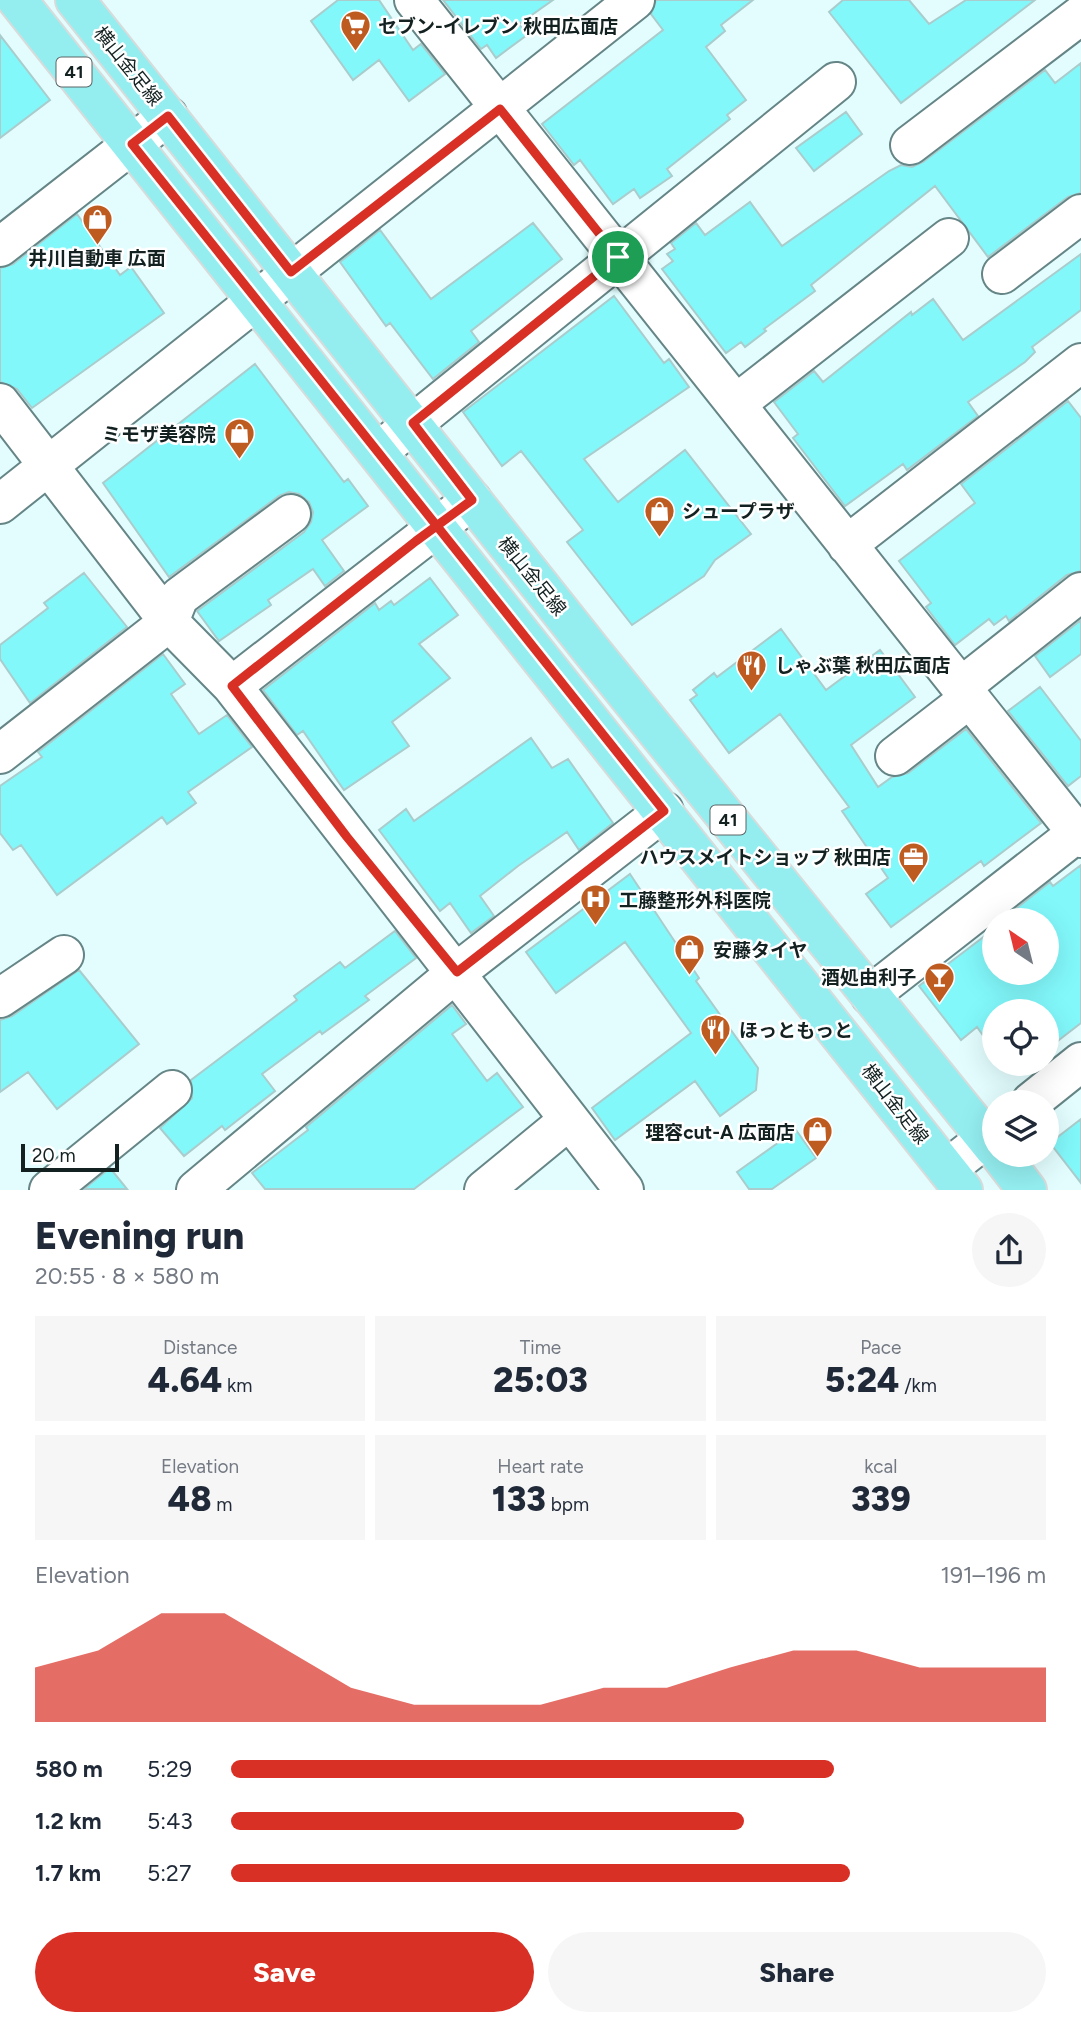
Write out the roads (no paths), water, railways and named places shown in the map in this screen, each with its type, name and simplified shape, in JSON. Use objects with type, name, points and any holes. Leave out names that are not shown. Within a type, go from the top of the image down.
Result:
[{"type":"main road","name":"横山金足線","points":[[17,0],[955,1179]]},
{"type":"main road","name":"横山金足線","points":[[75,0],[472,500],[870,995],[982,1129]]},
{"type":"main road","name":"横山金足線","points":[[1011,1167],[1027,1189]]},
{"type":"street","points":[[414,0],[1080,834],[870,995]]},
{"type":"street","points":[[0,504],[635,0]]},
{"type":"street","points":[[910,145],[1081,15]]},
{"type":"street","points":[[378,452],[836,82]]},
{"type":"street","points":[[0,247],[168,116]]},
{"type":"street","points":[[1002,274],[1081,214]]},
{"type":"street","points":[[736,404],[948,238]]},
{"type":"street","points":[[848,545],[1081,363]]},
{"type":"street","points":[[0,403],[169,622],[232,686],[347,837],[457,972],[624,1189]]},
{"type":"street","points":[[232,686],[472,500]]},
{"type":"street","points":[[0,754],[169,622],[179,597],[291,514]]},
{"type":"street","points":[[895,756],[1081,592]]},
{"type":"street","points":[[196,1189],[457,972],[664,811]]},
{"type":"street","points":[[0,998],[64,955]]},
{"type":"street","points":[[1046,1090],[1081,1062]]},
{"type":"street","points":[[49,1189],[172,1090]]},
{"type":"street","points":[[484,1189],[569,1119]]},
{"type":"street","points":[[955,1179],[982,1154]]},
{"type":"place","name":"セブン-イレブン 秋田広面店","points":[[355,53]]},
{"type":"place","name":"井川自動車 広面","points":[[97,246]]},
{"type":"place","name":"ミモザ美容院","points":[[239,461]]},
{"type":"place","name":"シュープラザ","points":[[659,538]]},
{"type":"place","name":"しゃぶ葉 秋田広面店","points":[[752,692]]},
{"type":"place","name":"ハウスメイトショップ 秋田店","points":[[914,884]]},
{"type":"place","name":"工藤整形外科医院","points":[[596,927]]},
{"type":"place","name":"安藤タイヤ","points":[[690,977]]},
{"type":"place","name":"酒処由利子","points":[[939,1004]]},
{"type":"place","name":"ほっともっと","points":[[716,1057]]},
{"type":"place","name":"理容cut-A 広面店","points":[[818,1159]]}]
